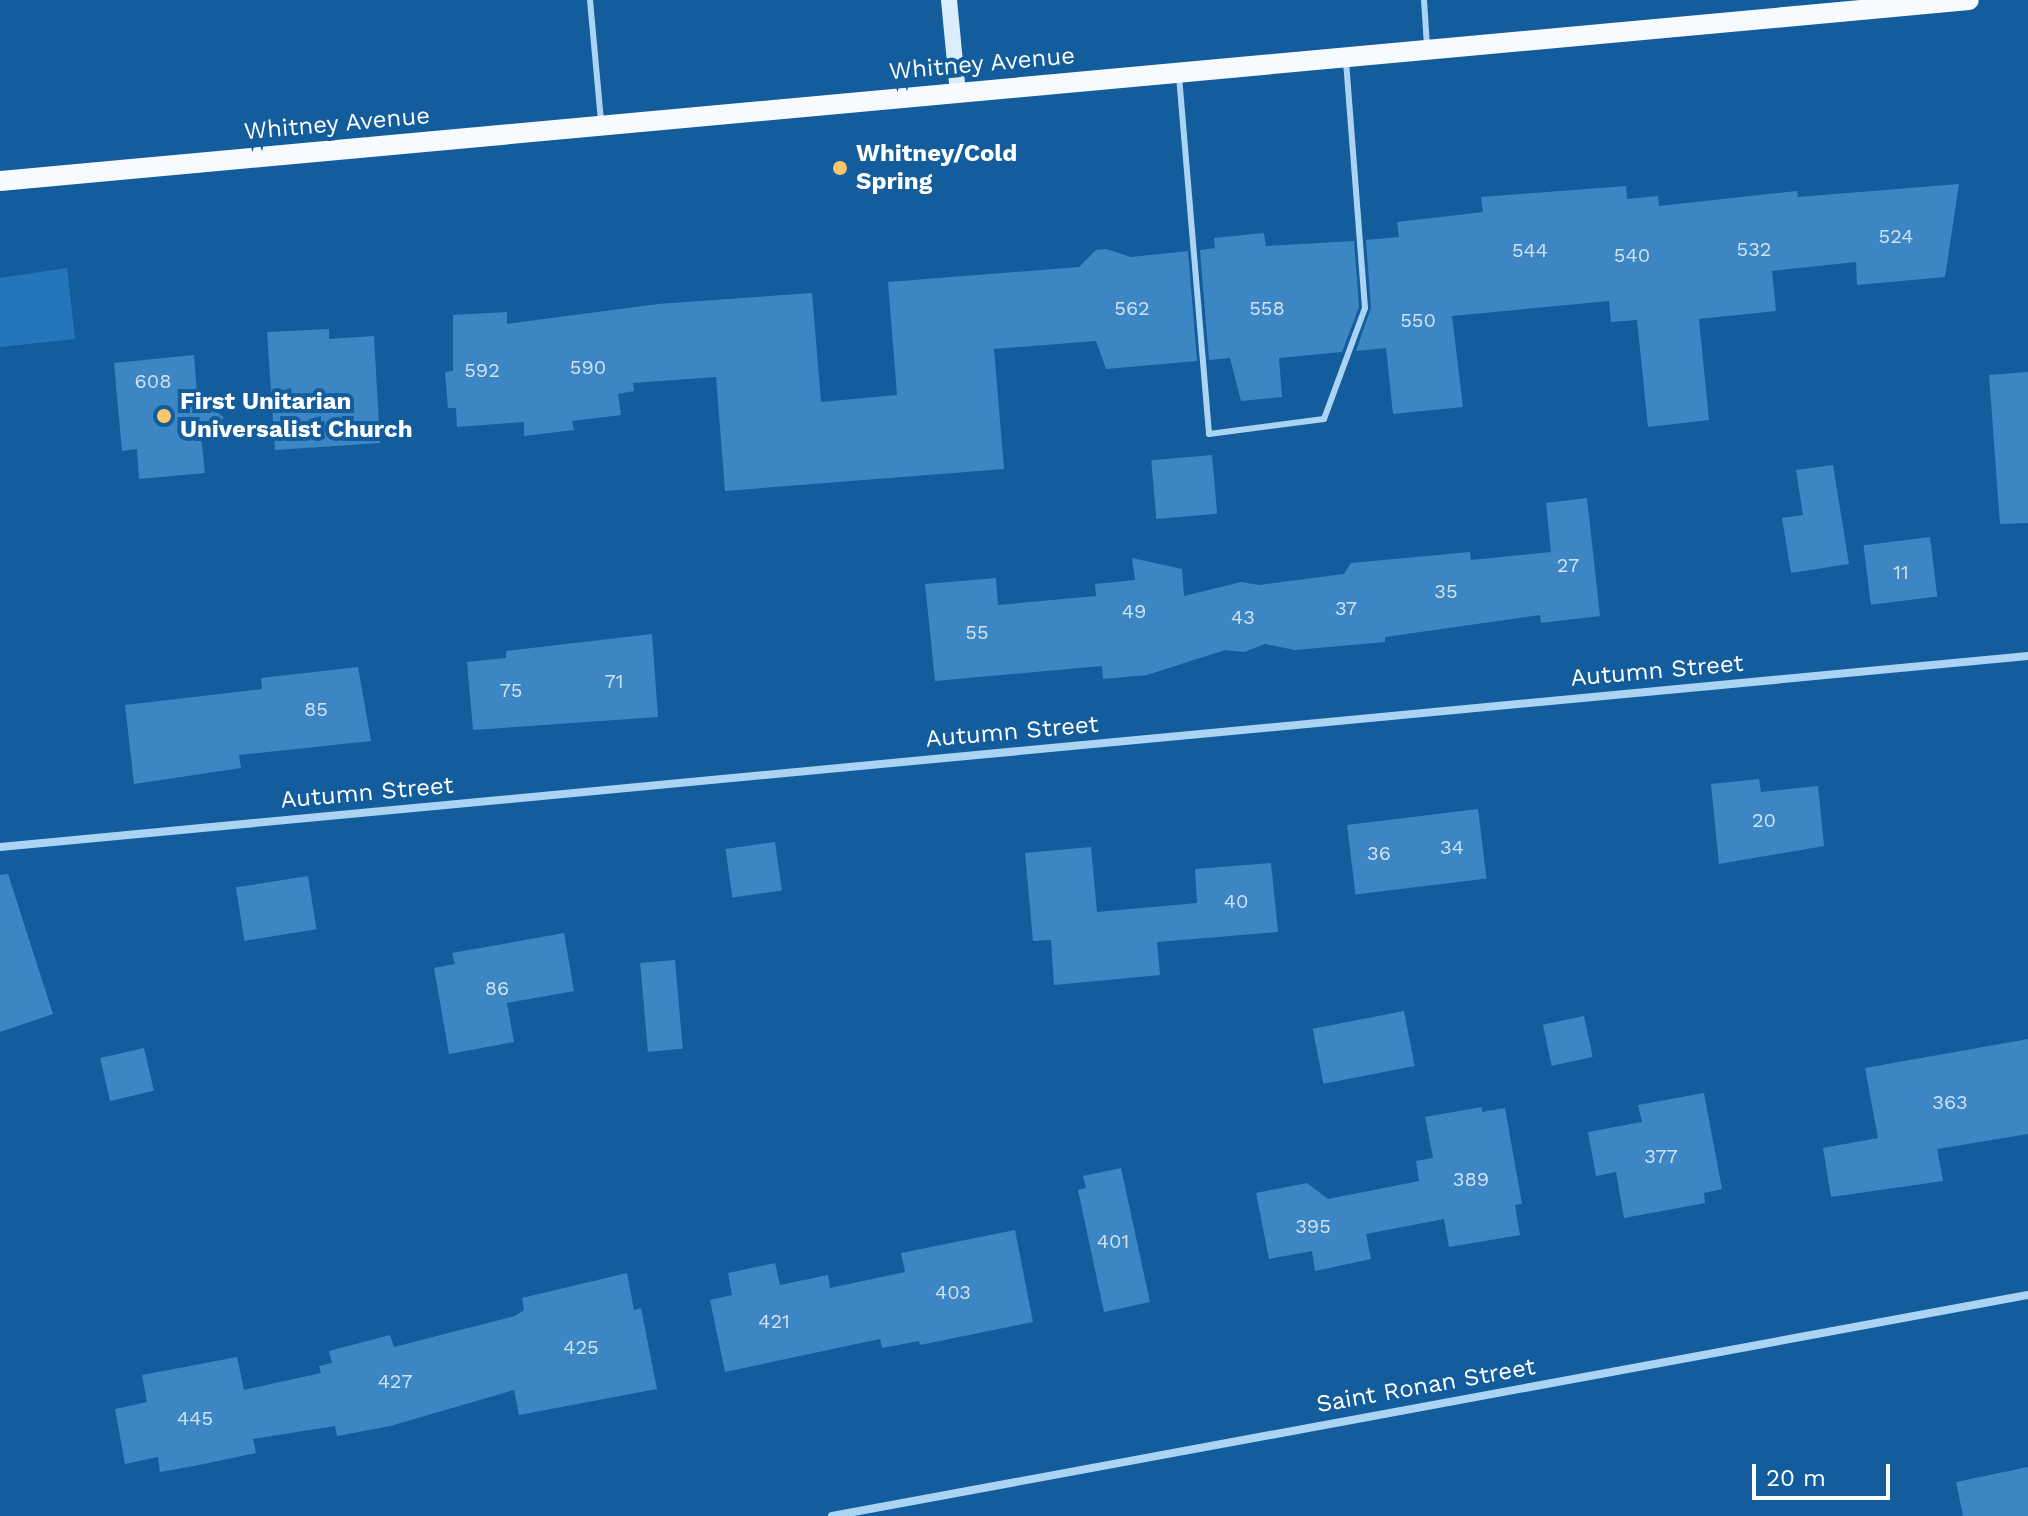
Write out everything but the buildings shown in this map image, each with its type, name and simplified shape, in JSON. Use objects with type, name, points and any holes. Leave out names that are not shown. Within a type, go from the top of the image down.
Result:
[{"type":"main road","name":"Whitney Avenue","points":[[0,181],[1969,0]]},
{"type":"street","points":[[949,0],[958,93]]},
{"type":"street","name":"Autumn Street","points":[[0,847],[2028,656]]},
{"type":"street","name":"Saint Ronan Street","points":[[832,1516],[2028,1295]]},
{"type":"lane","points":[[590,0],[601,126]]},
{"type":"lane","points":[[1424,0],[1428,49]]},
{"type":"lane","points":[[1179,72],[1209,434],[1324,419],[1365,308],[1345,57]]},
{"type":"shaded area","points":[[67,268],[75,339],[0,347],[0,278]]},
{"type":"place","name":"Whitney/Cold Spring","points":[[840,168]]},
{"type":"place","name":"First Unitarian Universalist Church","points":[[164,416]]}]
